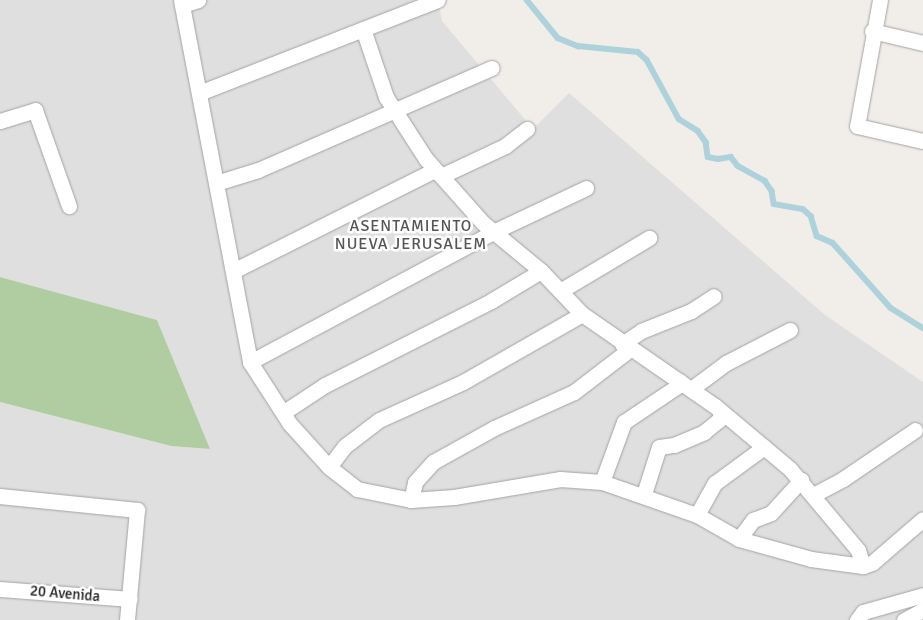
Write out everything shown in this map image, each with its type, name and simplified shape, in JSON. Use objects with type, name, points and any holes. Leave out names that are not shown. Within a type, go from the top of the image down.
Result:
[{"type":"street","points":[[198,0],[182,3],[250,362],[290,424],[329,467],[357,490],[411,500],[454,497],[560,479],[602,482],[644,494],[697,515],[739,539],[811,559],[863,566],[872,563],[923,519]]},
{"type":"street","points":[[199,93],[437,0]]},
{"type":"street","points":[[880,0],[872,31],[858,126],[923,141]]},
{"type":"street","points":[[363,29],[386,97],[438,173],[494,232],[541,271],[582,314],[721,412],[801,480],[858,550],[863,566]]},
{"type":"street","points":[[872,31],[923,43]]},
{"type":"street","points":[[216,183],[258,170],[396,112],[492,68]]},
{"type":"street","points":[[0,121],[35,110],[69,206]]},
{"type":"street","points":[[233,271],[438,173],[505,146],[526,129]]},
{"type":"street","points":[[250,362],[494,232],[586,188]]},
{"type":"street","points":[[560,291],[648,238]]},
{"type":"street","points":[[284,412],[325,385],[491,301],[541,271]]},
{"type":"street","points":[[411,500],[415,482],[433,462],[494,428],[574,392],[641,331],[691,312],[714,296]]},
{"type":"street","points":[[329,467],[345,446],[379,420],[463,382],[582,314]]},
{"type":"street","points":[[602,482],[624,422],[676,387],[685,385],[790,330]]},
{"type":"street","points":[[644,494],[659,447],[674,446],[704,432],[719,420],[721,412]]},
{"type":"street","points":[[813,494],[843,479],[915,430]]},
{"type":"street","points":[[697,515],[715,484],[764,448]]},
{"type":"street","points":[[739,539],[753,520],[772,513],[801,480]]},
{"type":"street","points":[[0,496],[137,510],[127,620]]},
{"type":"street","name":"20 Avenida","points":[[0,589],[130,599]]},
{"type":"street","points":[[858,619],[863,612],[923,595]]},
{"type":"street","points":[[904,620],[923,610]]},
{"type":"shaded area","points":[[0,0],[438,0],[442,21],[533,129],[569,93],[825,315],[923,382],[923,620],[0,620],[0,402],[171,446],[210,449],[157,320],[0,277]]},
{"type":"green space","points":[[0,277],[157,320],[210,449],[171,446],[0,402]]},
{"type":"waterway","points":[[527,0],[558,38],[578,46],[638,52],[647,60],[679,119],[698,131],[706,142],[708,157],[718,159],[731,157],[738,166],[765,181],[772,191],[774,204],[803,209],[811,216],[817,236],[833,243],[891,308],[923,328]]},
{"type":"district","name":"ASENTAMIENTO NUEVA JERUSALEM","points":[[411,235]]}]
